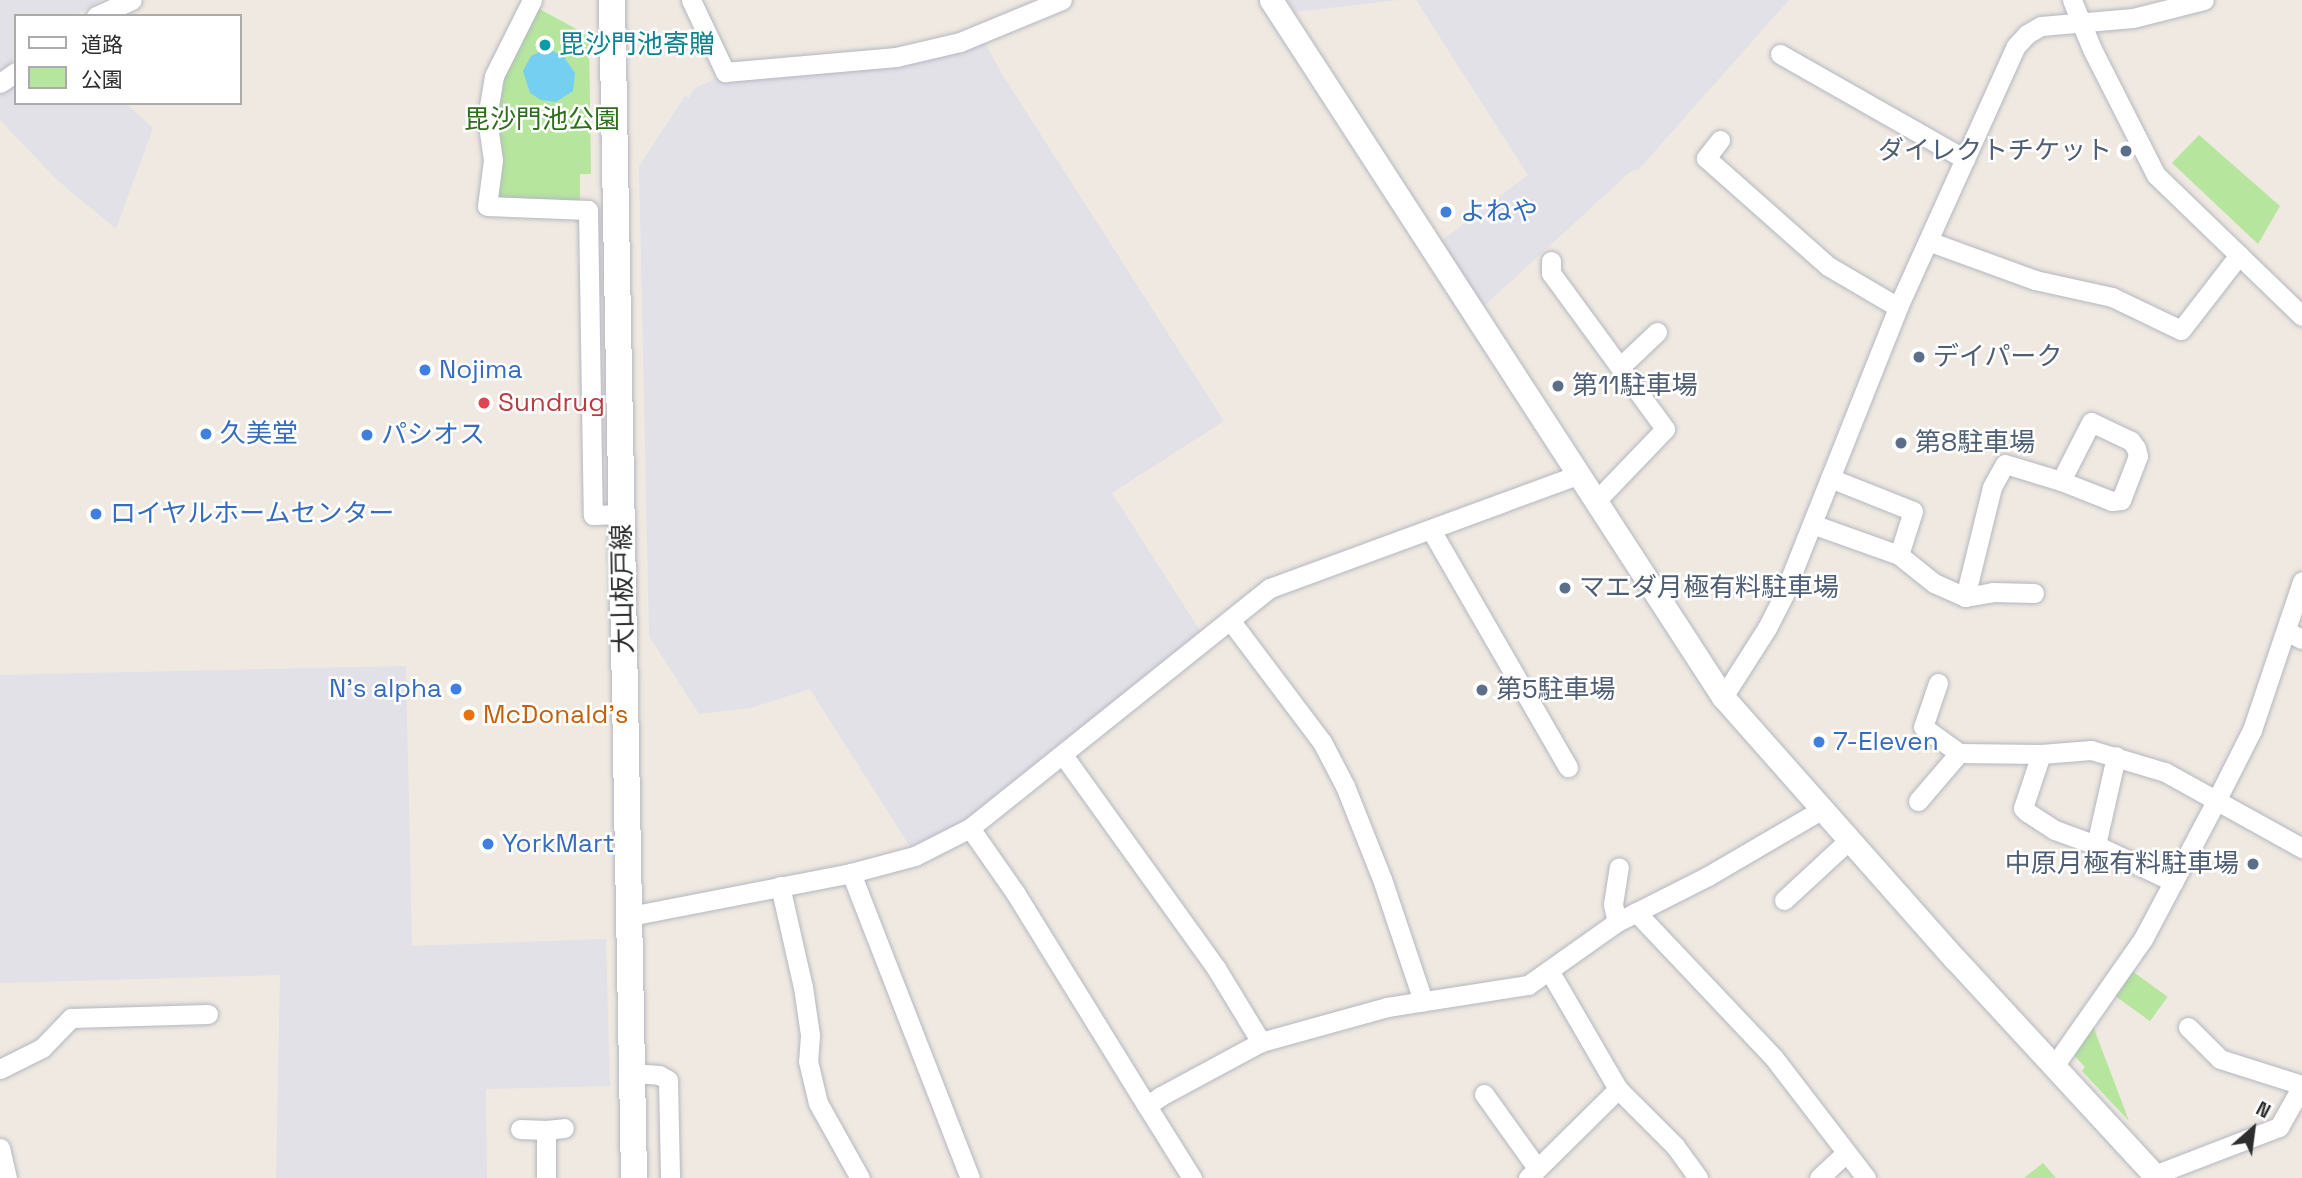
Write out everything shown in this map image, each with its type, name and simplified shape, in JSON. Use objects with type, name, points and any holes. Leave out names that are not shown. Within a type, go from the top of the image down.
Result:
[{"type":"main road","name":"大山板戸線","points":[[612,0],[634,1178]]},
{"type":"street","points":[[100,14],[132,0]]},
{"type":"street","points":[[532,0],[494,76],[486,118],[493,160],[486,206],[588,210],[593,514],[621,514]]},
{"type":"street","points":[[691,0],[725,72],[896,57],[960,42],[1062,0]]},
{"type":"street","points":[[1271,0],[1723,697],[1848,841],[2155,1177],[2279,1126],[2302,1086],[2220,1059],[2188,1027]]},
{"type":"street","points":[[2072,0],[2080,23],[2157,176],[2302,316]]},
{"type":"street","points":[[1723,697],[1767,628],[1812,524],[1898,307],[2016,46],[2027,34],[2041,26],[2158,14],[2204,0]]},
{"type":"street","points":[[1785,63],[1965,159]]},
{"type":"street","points":[[1720,140],[1706,158],[1828,266],[1898,307]]},
{"type":"street","points":[[1928,241],[2035,280],[2120,300],[2181,330],[2239,255]]},
{"type":"street","points":[[1550,261],[1551,273],[1665,429],[1595,502]]},
{"type":"street","points":[[1620,367],[1657,332]]},
{"type":"street","points":[[1965,597],[1992,487],[2005,464],[2061,481]]},
{"type":"street","points":[[630,916],[851,873],[915,856],[970,828],[1270,588],[1577,475]]},
{"type":"street","points":[[1830,478],[1913,511],[1899,555]]},
{"type":"street","points":[[1812,524],[1899,555],[1934,583],[1965,597],[1992,592],[2034,593]]},
{"type":"street","points":[[1431,530],[1568,767]]},
{"type":"street","points":[[2054,1066],[2116,982],[2174,882],[2252,730],[2294,635],[2300,593]]},
{"type":"street","points":[[1230,620],[1322,742],[1345,786],[1382,879],[1423,1001]]},
{"type":"street","points":[[1938,683],[1923,727],[1959,753],[2041,754],[2078,749],[2116,756],[2165,772],[2302,848]]},
{"type":"street","points":[[1918,801],[1959,753]]},
{"type":"street","points":[[2041,754],[2023,808],[2055,830],[2096,845],[2174,882]]},
{"type":"street","points":[[1063,755],[1216,968],[1261,1042]]},
{"type":"street","points":[[2096,845],[2116,756]]},
{"type":"street","points":[[1147,1106],[1261,1042],[1387,1007],[1528,985],[1550,972],[1617,922],[1707,876],[1821,810]]},
{"type":"street","points":[[970,828],[1016,894],[1147,1106],[1185,1175]]},
{"type":"street","points":[[1784,900],[1848,841]]},
{"type":"street","points":[[1617,922],[1613,904],[1619,867]]},
{"type":"street","points":[[851,873],[970,1178]]},
{"type":"street","points":[[780,886],[803,987],[810,1035],[808,1061],[818,1103],[860,1178]]},
{"type":"street","points":[[1636,912],[1774,1058],[1866,1178]]},
{"type":"street","points":[[1550,972],[1618,1089],[1675,1146],[1698,1178]]},
{"type":"street","points":[[0,1069],[42,1048],[71,1018],[208,1014]]},
{"type":"street","points":[[632,1073],[659,1075],[668,1080],[670,1178]]},
{"type":"street","points":[[1484,1094],[1529,1162],[1532,1173],[1618,1089]]},
{"type":"street","points":[[520,1129],[555,1129],[546,1178]]},
{"type":"street","points":[[0,1147],[5,1177]]},
{"type":"street","points":[[1819,1178],[1846,1153]]},
{"type":"shaded area","points":[[0,0],[102,0],[78,14],[14,14],[14,60],[0,71]]},
{"type":"shaded area","points":[[1287,0],[1399,0],[1295,12]]},
{"type":"shaded area","points":[[1416,0],[1789,0],[1640,168],[1630,172],[1482,308],[1440,242],[1528,175]]},
{"type":"shaded area","points":[[983,39],[1002,74],[1224,421],[1112,493],[1201,632],[967,822],[912,850],[810,689],[751,708],[699,714],[649,636],[639,166],[685,96],[689,98],[694,89],[720,76]]},
{"type":"shaded area","points":[[14,81],[14,105],[127,105],[153,128],[116,229],[57,180],[0,120],[0,92]]},
{"type":"shaded area","points":[[406,666],[412,946],[606,939],[610,1086],[486,1089],[487,1178],[276,1178],[280,975],[0,983],[0,675]]},
{"type":"green space","name":"毘沙門池公園","points":[[534,6],[589,36],[591,174],[580,174],[580,199],[574,205],[500,200],[497,191],[494,120],[498,78]]},
{"type":"green space","points":[[2199,135],[2280,206],[2258,244],[2172,163]]},
{"type":"green space","points":[[2132,971],[2168,997],[2150,1021],[2114,995]]},
{"type":"green space","points":[[2093,1026],[2129,1121],[2082,1071],[2085,1067],[2072,1053]]},
{"type":"green space","points":[[2043,1163],[2056,1178],[2024,1178]]},
{"type":"water","points":[[547,48],[564,57],[575,73],[573,91],[556,102],[541,100],[530,93],[523,71],[531,56]]},
{"type":"place","name":"毘沙門池寄贈","points":[[545,45]]},
{"type":"place","name":"ダイレクトチケット","points":[[2126,151]]},
{"type":"place","name":"よねや","points":[[1446,212]]},
{"type":"place","name":"デイパーク","points":[[1919,357]]},
{"type":"place","name":"Nojima","points":[[425,370]]},
{"type":"place","name":"第11駐車場","points":[[1558,386]]},
{"type":"place","name":"Sundrug","points":[[484,403]]},
{"type":"place","name":"久美堂","points":[[206,434]]},
{"type":"place","name":"パシオス","points":[[367,435]]},
{"type":"place","name":"第8駐車場","points":[[1901,443]]},
{"type":"place","name":"ロイヤルホームセンター","points":[[96,514]]},
{"type":"place","name":"マエダ月極有料駐車場","points":[[1565,588]]},
{"type":"place","name":"N's alpha","points":[[456,689]]},
{"type":"place","name":"第5駐車場","points":[[1482,690]]},
{"type":"place","name":"McDonald's","points":[[469,715]]},
{"type":"place","name":"7-Eleven","points":[[1819,742]]},
{"type":"place","name":"YorkMart","points":[[488,844]]},
{"type":"place","name":"中原月極有料駐車場","points":[[2253,864]]}]
